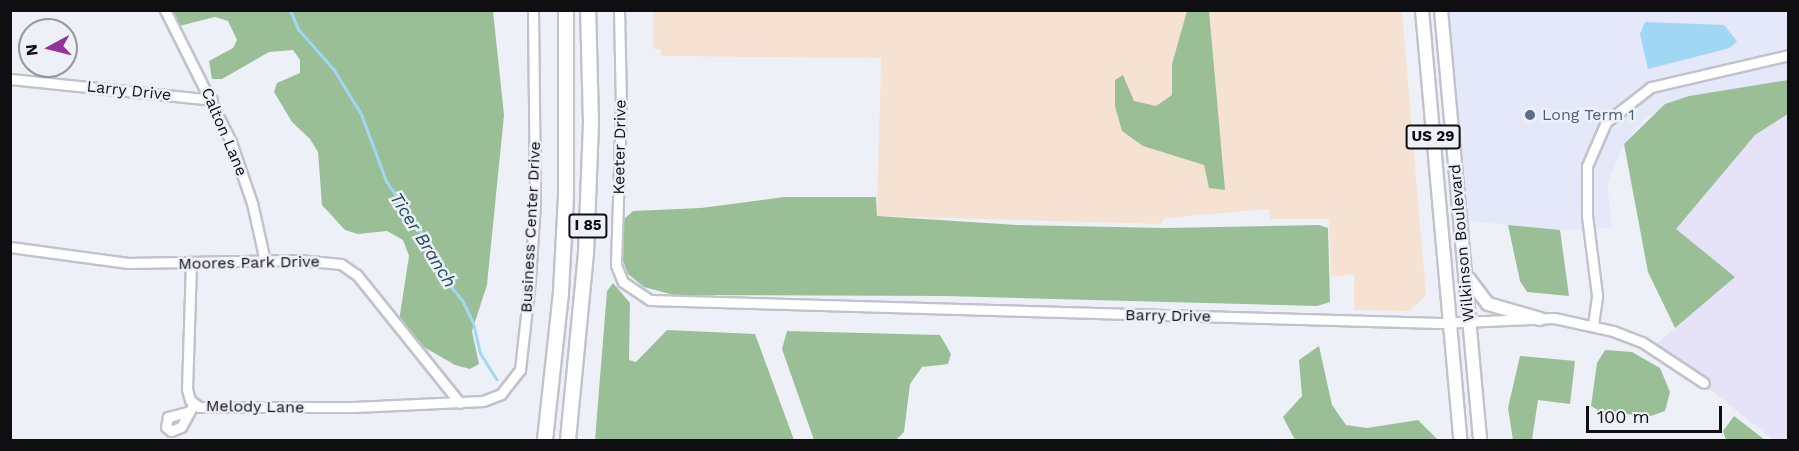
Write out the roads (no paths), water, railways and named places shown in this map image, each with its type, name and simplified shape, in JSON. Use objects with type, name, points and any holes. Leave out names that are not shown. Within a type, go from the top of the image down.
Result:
[{"type":"highway","name":"I 85","points":[[545,441],[557,341],[566,207],[566,10]]},
{"type":"highway","name":"I 85","points":[[568,441],[587,242],[591,122],[588,10]]},
{"type":"main road","name":"Wilkinson Boulevard","points":[[1422,10],[1460,441]]},
{"type":"main road","name":"Wilkinson Boulevard","points":[[1442,10],[1480,441]]},
{"type":"main road","points":[[1465,270],[1472,287],[1488,304],[1540,319]]},
{"type":"street","name":"Calton Lane","points":[[165,10],[212,100],[244,178],[265,261]]},
{"type":"street","name":"Business Center Drive","points":[[459,403],[483,401],[501,394],[516,379],[522,359],[535,201],[533,10]]},
{"type":"street","name":"Keeter Drive","points":[[619,10],[621,105],[616,264],[623,282]]},
{"type":"street","points":[[1593,326],[1597,295],[1587,178],[1594,145],[1606,122],[1651,87],[1788,55]]},
{"type":"street","name":"Larry Drive","points":[[10,79],[212,100]]},
{"type":"street","name":"Moores Park Drive","points":[[10,247],[128,263],[330,262],[351,270],[459,403]]},
{"type":"street","name":"Melody Lane","points":[[191,263],[187,389],[190,408],[281,409],[459,403]]},
{"type":"street","name":"Barry Drive","points":[[623,282],[650,300],[691,304],[1449,323],[1540,319],[1593,326],[1642,342],[1704,383]]},
{"type":"water","points":[[1645,22],[1724,25],[1737,41],[1730,48],[1648,69],[1640,34]]},
{"type":"waterway","name":"Ticer Branch","points":[[290,10],[298,29],[334,70],[361,114],[386,181],[439,259],[446,281],[462,300],[473,323],[480,353],[496,379]]},
{"type":"place","name":"Long Term 1","points":[[1530,115]]}]
